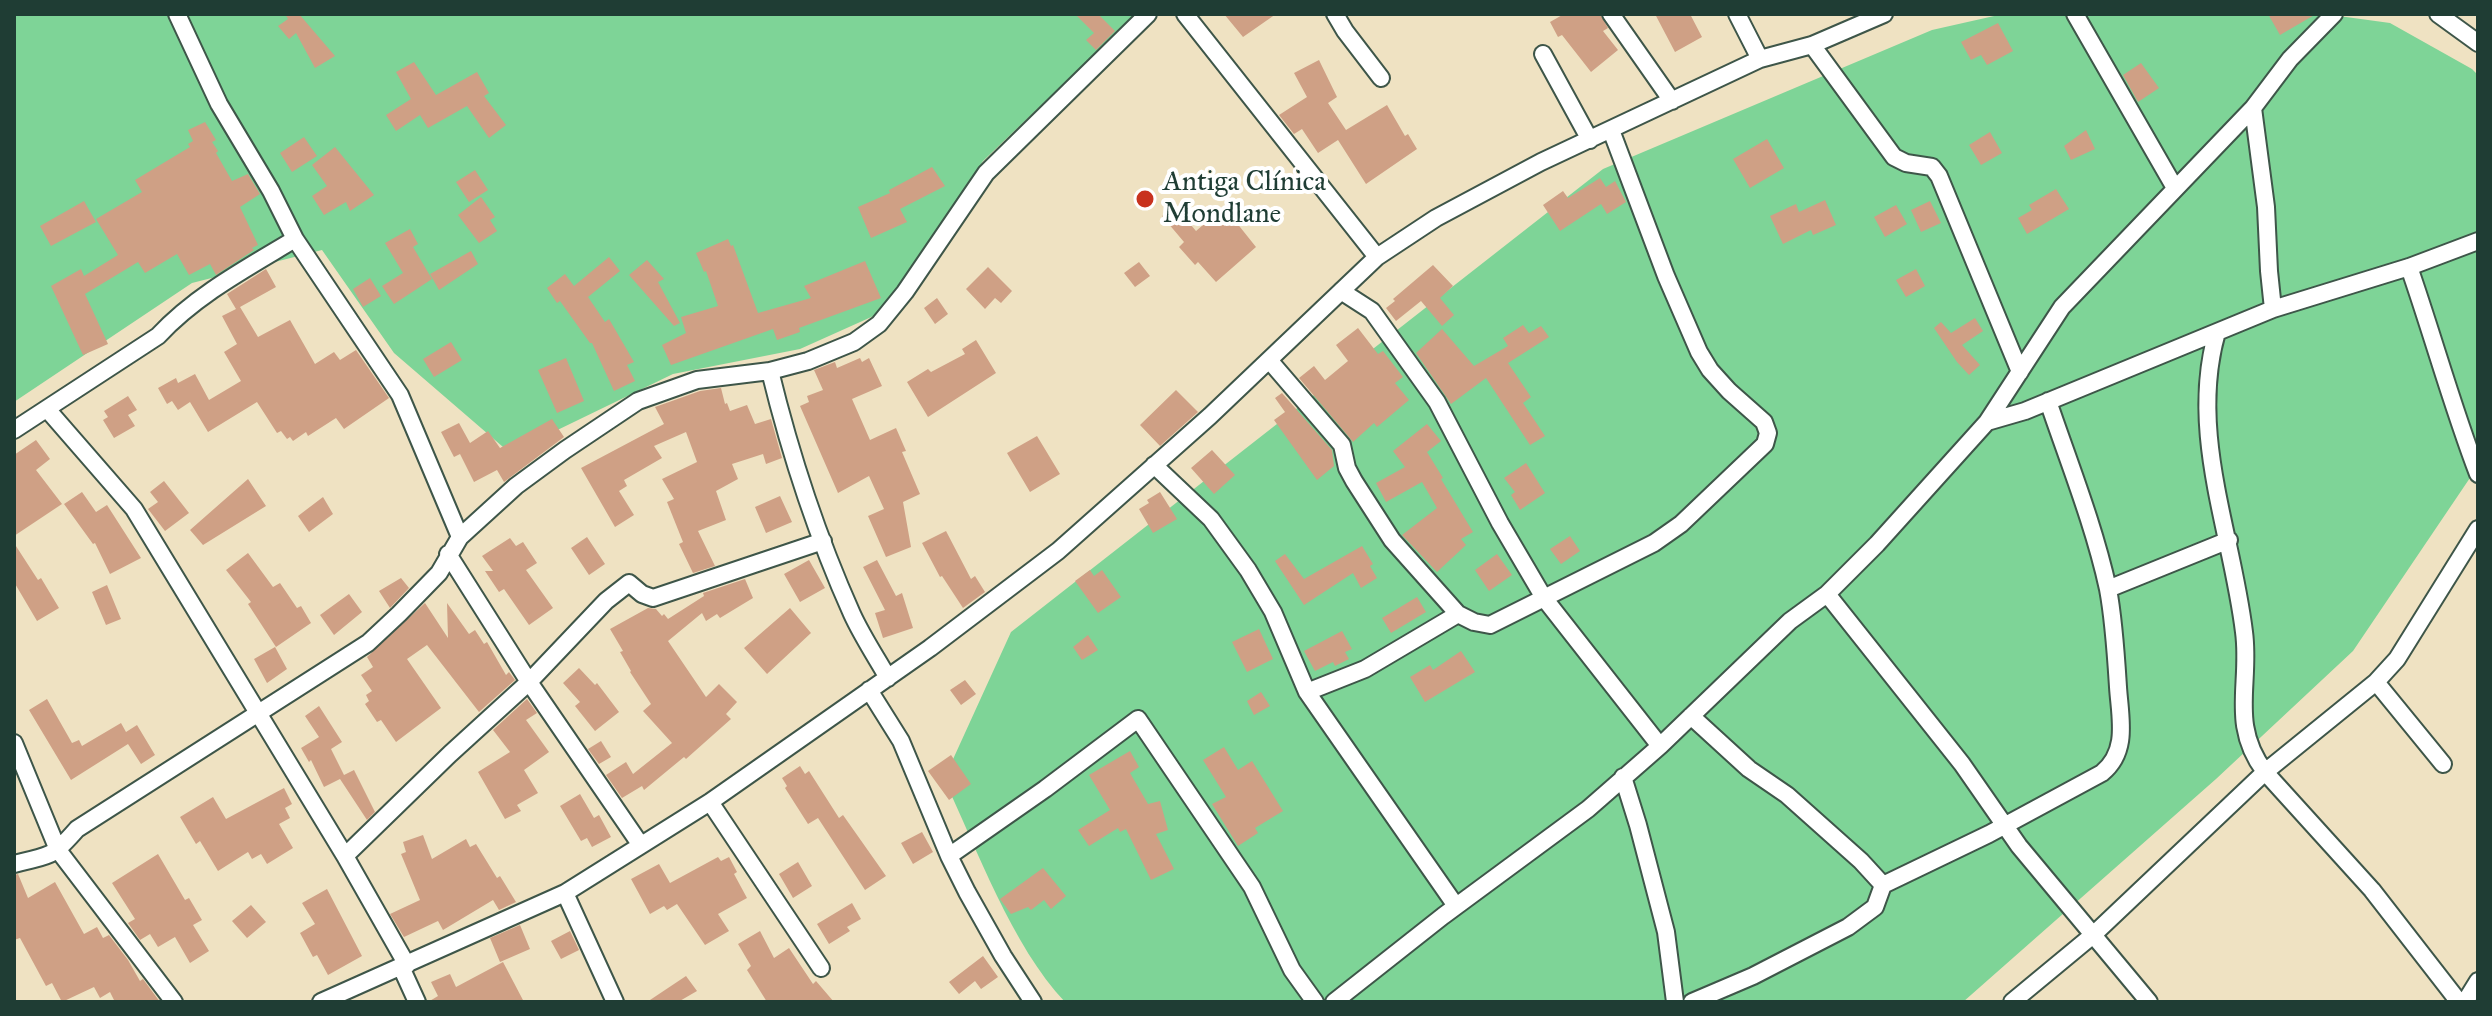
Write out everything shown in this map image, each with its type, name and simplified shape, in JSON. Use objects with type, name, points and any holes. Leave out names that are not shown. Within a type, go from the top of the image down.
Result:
[{"type":"street","points":[[177,14],[219,104],[271,191],[295,239],[400,395],[460,537]]},
{"type":"street","points":[[14,864],[45,858],[58,850],[77,829],[368,643],[439,573],[460,537],[516,486],[638,401],[697,380],[770,371],[808,361],[854,342],[879,324],[905,292],[986,173],[1148,14]]},
{"type":"street","points":[[1185,14],[1377,257]]},
{"type":"street","points":[[1335,14],[1381,78]]},
{"type":"street","points":[[1611,14],[1672,101]]},
{"type":"street","points":[[1737,14],[1760,59]]},
{"type":"street","points":[[321,1002],[565,893],[710,802],[888,678],[1058,551],[1269,360],[1377,257],[1436,218],[1541,162],[1760,59],[1812,45],[1884,14]]},
{"type":"street","points":[[2075,14],[2175,188]]},
{"type":"street","points":[[1334,1002],[1456,906],[1588,809],[1660,746],[1790,621],[1827,594],[1877,544],[1987,422],[2062,307],[2253,108],[2290,59],[2334,14]]},
{"type":"street","points":[[2438,14],[2478,43]]},
{"type":"street","points":[[1812,45],[1894,157],[1906,163],[1932,167],[1939,176],[2020,372]]},
{"type":"street","points":[[1543,54],[1590,140]]},
{"type":"street","points":[[2253,108],[2266,207],[2273,309]]},
{"type":"street","points":[[1269,360],[1342,445],[1347,468],[1392,540],[1458,614],[1474,622],[1490,625],[1654,543],[1681,524],[1765,444],[1768,433],[1764,422],[1729,391],[1699,352],[1666,276],[1611,130]]},
{"type":"street","points":[[14,430],[158,336],[176,317],[213,289],[295,239]]},
{"type":"street","points":[[1987,422],[2048,401],[2273,309],[2409,267],[2478,241]]},
{"type":"street","points":[[2409,267],[2437,348],[2459,426],[2478,474]]},
{"type":"street","points":[[1341,291],[1372,311],[1437,402],[1500,523],[1544,598],[1660,746]]},
{"type":"street","points":[[2217,332],[2212,350],[2208,437],[2211,470],[2229,540],[2245,634],[2246,740],[2265,772],[2372,890],[2462,1002],[2478,981]]},
{"type":"street","points":[[770,371],[786,438],[823,541],[853,616],[888,678]]},
{"type":"street","points":[[1692,1002],[1753,976],[1848,927],[1875,907],[1883,885],[2006,824],[2102,773],[2113,764],[2121,735],[2116,647],[2108,589],[2048,401]]},
{"type":"street","points":[[47,409],[134,509],[345,856],[404,966],[417,1002]]},
{"type":"street","points":[[1154,465],[1211,519],[1248,570],[1273,612],[1307,692],[1456,906]]},
{"type":"street","points":[[2012,1002],[2093,935],[2265,772],[2376,682],[2397,659],[2478,529]]},
{"type":"street","points":[[2108,589],[2229,540]]},
{"type":"street","points":[[345,856],[529,682],[606,601],[629,583],[642,594],[653,598],[823,541]]},
{"type":"street","points":[[448,554],[529,682],[640,844]]},
{"type":"street","points":[[1827,594],[1962,764],[2019,846],[2149,1002]]},
{"type":"street","points":[[1307,692],[1365,669],[1458,614]]},
{"type":"street","points":[[2376,682],[2443,764]]},
{"type":"street","points":[[869,690],[901,741],[949,856],[1003,956],[1033,1002]]},
{"type":"street","points":[[1691,716],[1749,769],[1787,795],[1861,861],[1883,885]]},
{"type":"street","points":[[949,856],[1138,719],[1252,887],[1292,970],[1315,1002]]},
{"type":"street","points":[[14,743],[58,850],[174,1002]]},
{"type":"street","points":[[1623,777],[1666,932],[1675,1002]]},
{"type":"street","points":[[710,802],[821,968]]},
{"type":"street","points":[[565,893],[615,1002]]},
{"type":"green space","points":[[14,14],[1141,14],[983,161],[903,287],[878,314],[800,349],[673,374],[510,453],[394,353],[322,250],[192,283],[14,402]]},
{"type":"green space","points":[[2003,14],[2324,14],[2390,23],[2478,75],[2478,466],[2353,651],[2216,779],[1963,1002],[1065,1002],[1028,953],[1012,925],[944,779],[1011,632],[1603,169],[1932,30]]},
{"type":"building","points":[[285,14],[299,14],[335,56],[315,68],[296,33],[289,39],[278,26],[288,19]]},
{"type":"building","points":[[1075,14],[1098,14],[1115,31],[1096,50],[1086,40],[1094,33]]},
{"type":"building","points":[[1224,14],[1276,14],[1243,37]]},
{"type":"building","points":[[1564,14],[1600,14],[1608,28],[1603,31],[1618,50],[1591,72],[1562,35],[1558,37],[1550,22]]},
{"type":"building","points":[[1655,14],[1690,14],[1702,37],[1675,52]]},
{"type":"building","points":[[2268,14],[2316,14],[2280,35]]},
{"type":"building","points":[[1998,23],[2013,51],[1987,65],[1981,55],[1971,60],[1961,42]]},
{"type":"building","points":[[1319,60],[1337,97],[1328,103],[1346,130],[1387,105],[1405,136],[1408,134],[1417,149],[1366,184],[1338,140],[1318,153],[1302,129],[1294,134],[1279,115],[1307,97],[1294,73]]},
{"type":"building","points":[[414,62],[436,95],[477,72],[489,93],[484,96],[506,125],[489,138],[467,106],[428,128],[420,115],[396,131],[386,115],[411,99],[396,72]]},
{"type":"building","points":[[2141,63],[2159,88],[2138,102],[2123,75]]},
{"type":"building","points":[[205,122],[216,140],[212,142],[218,151],[216,153],[232,181],[248,174],[260,194],[240,207],[258,245],[216,275],[210,264],[189,275],[177,254],[145,273],[138,262],[85,294],[108,344],[83,355],[51,286],[81,269],[84,276],[118,255],[96,219],[142,192],[135,180],[190,147],[188,144],[193,141],[188,130]]},
{"type":"building","points":[[2086,130],[2095,149],[2071,160],[2064,146]]},
{"type":"building","points":[[1990,132],[2002,153],[1981,165],[1969,145]]},
{"type":"building","points":[[304,137],[317,156],[292,172],[280,153]]},
{"type":"building","points":[[1767,139],[1784,168],[1750,188],[1733,159]]},
{"type":"building","points":[[335,147],[374,195],[350,211],[346,202],[324,215],[312,196],[327,186],[312,165]]},
{"type":"building","points":[[932,167],[945,186],[900,209],[907,222],[871,238],[858,207],[890,193],[889,190]]},
{"type":"building","points":[[475,170],[488,190],[469,202],[456,182]]},
{"type":"building","points":[[1600,178],[1606,187],[1615,181],[1626,202],[1607,214],[1601,204],[1560,231],[1543,205],[1563,191],[1568,198]]},
{"type":"building","points":[[2056,189],[2069,209],[2027,234],[2018,218],[2032,210],[2029,205]]},
{"type":"building","points":[[481,197],[495,217],[490,220],[497,231],[479,243],[458,215]]},
{"type":"building","points":[[1825,200],[1836,225],[1813,235],[1811,230],[1783,244],[1770,216],[1796,204],[1799,212]]},
{"type":"building","points":[[84,201],[96,222],[51,246],[40,226]]},
{"type":"building","points":[[1930,201],[1941,223],[1921,232],[1911,210]]},
{"type":"building","points":[[1896,205],[1907,224],[1885,237],[1874,217]]},
{"type":"building","points":[[1175,206],[1196,231],[1224,207],[1256,247],[1216,282],[1179,247],[1184,242],[1162,216]]},
{"type":"building","points":[[410,229],[418,244],[413,247],[432,279],[394,304],[382,286],[403,273],[385,243]]},
{"type":"building","points":[[728,239],[758,313],[811,298],[804,286],[865,261],[881,298],[799,328],[800,332],[777,340],[773,329],[671,365],[662,345],[686,333],[681,317],[718,306],[696,253]]},
{"type":"building","points":[[471,251],[478,264],[439,290],[430,274]]},
{"type":"building","points":[[609,257],[620,271],[588,297],[605,322],[609,319],[634,362],[627,365],[635,381],[614,391],[592,343],[547,288],[565,274],[574,286]]},
{"type":"building","points":[[647,260],[664,279],[658,282],[680,323],[674,326],[629,275]]},
{"type":"building","points":[[1139,262],[1150,276],[1135,287],[1124,273]]},
{"type":"building","points":[[1433,265],[1453,286],[1440,298],[1454,315],[1442,326],[1421,301],[1396,321],[1386,308]]},
{"type":"building","points":[[988,267],[1012,291],[1001,303],[995,298],[985,309],[966,289]]},
{"type":"building","points":[[266,269],[276,287],[240,307],[258,337],[290,320],[315,364],[334,352],[340,360],[356,350],[389,398],[344,429],[336,418],[308,436],[306,432],[293,441],[281,431],[277,433],[257,402],[208,432],[190,402],[178,410],[172,401],[167,404],[158,388],[176,378],[178,383],[195,374],[209,400],[241,381],[224,352],[237,344],[222,316],[236,309],[227,294]]},
{"type":"building","points":[[1916,269],[1925,286],[1906,297],[1896,280]]},
{"type":"building","points":[[370,278],[381,296],[363,307],[353,289]]},
{"type":"building","points":[[937,298],[948,314],[935,324],[924,308]]},
{"type":"building","points":[[1975,318],[1983,331],[1962,345],[1980,365],[1969,375],[1934,328],[1941,322],[1951,333]]},
{"type":"building","points":[[1523,325],[1529,333],[1541,326],[1549,337],[1508,363],[1531,397],[1523,403],[1545,436],[1530,445],[1486,378],[1451,404],[1416,353],[1442,329],[1474,366],[1508,346],[1503,338]]},
{"type":"building","points":[[1358,328],[1378,354],[1383,351],[1403,377],[1395,383],[1409,400],[1377,427],[1374,423],[1353,442],[1299,378],[1314,366],[1325,380],[1348,361],[1336,345]]},
{"type":"building","points":[[976,340],[996,373],[928,417],[907,382],[928,369],[931,372],[965,354],[962,349]]},
{"type":"building","points":[[451,342],[462,360],[434,377],[423,359]]},
{"type":"building","points":[[566,358],[584,401],[557,413],[538,370]]},
{"type":"building","points":[[860,358],[862,362],[869,358],[882,386],[852,399],[870,440],[896,428],[906,451],[902,452],[920,494],[903,502],[911,547],[886,557],[868,516],[884,509],[869,476],[838,493],[800,406],[809,402],[807,396],[823,390],[814,370],[835,362],[837,368]]},
{"type":"building","points":[[721,388],[730,411],[747,405],[755,424],[771,419],[782,458],[766,464],[763,454],[732,464],[738,479],[716,491],[726,520],[698,531],[715,566],[693,573],[679,544],[683,542],[667,502],[674,499],[662,479],[697,462],[686,432],[654,446],[662,458],[624,480],[627,486],[619,491],[634,515],[615,527],[581,468],[664,424],[655,407],[700,391]]},
{"type":"building","points":[[1176,390],[1198,412],[1160,446],[1140,425]]},
{"type":"building","points":[[1282,393],[1332,450],[1334,466],[1317,480],[1274,420],[1285,412],[1275,398]]},
{"type":"building","points":[[128,396],[137,410],[128,415],[135,426],[114,438],[103,420],[108,417],[104,411]]},
{"type":"building","points":[[552,419],[564,437],[504,482],[497,470],[474,482],[460,454],[454,457],[441,432],[459,423],[470,443],[488,431],[500,448]]},
{"type":"building","points":[[1427,424],[1441,441],[1427,452],[1473,532],[1461,539],[1466,545],[1437,572],[1402,535],[1437,508],[1422,482],[1386,502],[1376,483],[1405,467],[1393,451]]},
{"type":"building","points":[[1037,436],[1060,474],[1030,492],[1007,453]]},
{"type":"building","points":[[36,440],[50,459],[36,470],[62,504],[14,536],[14,455]]},
{"type":"building","points":[[1212,450],[1235,475],[1214,494],[1191,468]]},
{"type":"building","points":[[1526,463],[1545,493],[1520,510],[1511,495],[1515,492],[1504,478]]},
{"type":"building","points":[[248,479],[266,506],[203,545],[190,530]]},
{"type":"building","points":[[164,481],[189,513],[165,531],[148,509],[158,502],[150,492]]},
{"type":"building","points":[[82,492],[96,512],[107,505],[141,558],[110,574],[95,543],[64,504]]},
{"type":"building","points":[[1160,492],[1177,519],[1153,533],[1139,509]]},
{"type":"building","points":[[780,496],[792,522],[766,533],[755,507]]},
{"type":"building","points":[[323,497],[333,514],[309,532],[298,516]]},
{"type":"building","points":[[946,531],[971,579],[975,576],[985,592],[963,608],[940,577],[922,543]]},
{"type":"building","points":[[1570,536],[1580,551],[1561,564],[1550,549]]},
{"type":"building","points":[[587,537],[605,564],[589,575],[571,548]]},
{"type":"building","points":[[510,538],[516,546],[523,542],[537,563],[526,570],[553,608],[529,625],[504,589],[499,592],[485,571],[493,571],[482,556]]},
{"type":"building","points":[[14,543],[59,608],[37,621],[14,582]]},
{"type":"building","points":[[1362,546],[1377,578],[1361,588],[1353,573],[1304,605],[1275,561],[1285,554],[1304,579]]},
{"type":"building","points":[[248,553],[273,587],[280,583],[297,608],[301,606],[311,623],[276,647],[248,604],[251,602],[226,570]]},
{"type":"building","points":[[1497,554],[1512,575],[1489,591],[1475,570]]},
{"type":"building","points":[[809,560],[825,588],[800,602],[784,574]]},
{"type":"building","points":[[877,560],[896,596],[902,593],[913,628],[883,638],[875,613],[885,610],[863,567]]},
{"type":"building","points":[[1090,570],[1094,576],[1102,570],[1121,597],[1098,613],[1075,581]]},
{"type":"building","points":[[401,578],[409,588],[390,608],[379,591]]},
{"type":"building","points":[[745,579],[753,598],[720,618],[717,614],[706,621],[702,613],[668,641],[706,697],[719,684],[737,702],[726,714],[731,719],[686,759],[684,757],[644,790],[642,786],[622,798],[606,775],[626,762],[633,774],[672,743],[643,711],[651,704],[630,672],[620,652],[623,651],[610,629],[648,608],[656,609],[668,619],[704,596],[703,593]]},
{"type":"building","points":[[107,585],[121,619],[106,625],[92,592]]},
{"type":"building","points":[[349,594],[362,612],[334,635],[320,615]]},
{"type":"building","points":[[1417,597],[1426,612],[1391,633],[1382,618]]},
{"type":"building","points":[[425,603],[448,638],[447,603],[469,634],[475,630],[484,644],[487,642],[506,675],[509,672],[515,680],[479,712],[427,645],[407,659],[441,708],[396,742],[365,704],[369,701],[366,695],[372,691],[361,675],[373,667],[367,657]]},
{"type":"building","points":[[790,608],[811,633],[767,674],[744,648]]},
{"type":"building","points":[[1259,629],[1273,659],[1247,672],[1232,642]]},
{"type":"building","points":[[1342,631],[1352,649],[1345,652],[1349,659],[1335,666],[1333,662],[1315,671],[1304,651]]},
{"type":"building","points":[[1088,635],[1098,650],[1082,660],[1073,647]]},
{"type":"building","points":[[275,647],[287,669],[267,683],[254,659]]},
{"type":"building","points":[[1461,651],[1475,672],[1425,702],[1410,677],[1430,665],[1433,670]]},
{"type":"building","points":[[579,668],[595,685],[597,683],[619,712],[595,731],[575,706],[580,702],[563,683]]},
{"type":"building","points":[[965,680],[976,694],[961,705],[950,690]]},
{"type":"building","points":[[1261,692],[1270,706],[1254,715],[1247,701]]},
{"type":"building","points":[[47,699],[72,743],[79,740],[82,746],[121,723],[126,732],[137,725],[155,755],[141,764],[128,744],[71,780],[29,710]]},
{"type":"building","points":[[527,699],[537,713],[526,720],[549,752],[524,770],[538,793],[517,805],[521,811],[505,819],[478,772],[510,752],[493,730]]},
{"type":"building","points":[[319,706],[342,742],[331,749],[344,775],[354,770],[375,812],[367,820],[340,779],[324,787],[311,760],[309,762],[301,748],[319,737],[305,716]]},
{"type":"building","points":[[601,741],[611,757],[599,764],[588,749]]},
{"type":"building","points":[[1224,747],[1238,770],[1252,761],[1283,811],[1255,828],[1258,833],[1238,846],[1212,804],[1226,797],[1203,760]]},
{"type":"building","points":[[1130,751],[1139,767],[1130,773],[1148,804],[1160,801],[1168,830],[1156,834],[1174,869],[1151,880],[1126,829],[1120,832],[1118,828],[1089,846],[1078,830],[1110,810],[1089,775]]},
{"type":"building","points":[[951,755],[971,784],[949,800],[928,771]]},
{"type":"building","points":[[800,766],[805,774],[809,771],[839,818],[843,815],[886,876],[865,890],[818,818],[808,824],[785,788],[787,786],[782,778]]},
{"type":"building","points":[[284,788],[292,804],[285,808],[290,818],[279,824],[293,848],[267,864],[261,854],[252,859],[248,852],[218,871],[200,841],[196,844],[180,817],[213,797],[226,819]]},
{"type":"building","points":[[580,794],[594,818],[599,815],[611,837],[592,847],[587,838],[581,841],[560,806]]},
{"type":"building","points":[[922,832],[933,852],[913,864],[901,843]]},
{"type":"building","points":[[423,835],[432,859],[466,839],[470,847],[476,844],[516,902],[499,910],[493,900],[443,930],[438,921],[404,937],[390,914],[420,900],[401,854],[406,852],[403,842]]},
{"type":"building","points":[[158,854],[185,900],[189,898],[202,920],[193,925],[209,951],[190,963],[175,937],[158,947],[150,934],[140,940],[128,923],[135,919],[112,883]]},
{"type":"building","points":[[718,857],[721,861],[729,857],[747,898],[718,914],[729,931],[705,945],[677,904],[667,910],[664,906],[650,914],[631,879],[659,864],[670,883]]},
{"type":"building","points":[[798,862],[812,886],[793,898],[779,874]]},
{"type":"building","points":[[1043,868],[1066,896],[1051,909],[1044,900],[1031,910],[1028,907],[1011,914],[1000,899]]},
{"type":"building","points":[[18,874],[28,898],[55,882],[84,934],[97,927],[103,938],[109,935],[140,981],[143,979],[160,1002],[115,1002],[110,992],[100,998],[94,987],[62,1002],[52,983],[46,986],[20,938],[14,940],[14,875]]},
{"type":"building","points":[[327,889],[362,956],[328,975],[317,955],[313,957],[300,933],[315,924],[302,903]]},
{"type":"building","points":[[852,903],[861,919],[847,927],[850,931],[829,944],[817,924]]},
{"type":"building","points":[[251,905],[266,922],[247,938],[232,921]]},
{"type":"building","points":[[520,925],[530,949],[500,962],[490,938]]},
{"type":"building","points":[[570,931],[579,950],[561,959],[551,941]]},
{"type":"building","points":[[760,931],[774,958],[789,948],[813,984],[816,981],[834,1002],[767,1002],[747,970],[751,966],[738,944]]},
{"type":"building","points":[[983,956],[998,977],[981,989],[975,981],[959,994],[949,982]]},
{"type":"building","points":[[503,962],[524,1002],[428,1002],[438,996],[431,982],[450,974],[456,987]]},
{"type":"building","points":[[686,976],[697,991],[678,1002],[647,1002]]},
{"type":"place","name":"Antiga Clínica Mondlane","points":[[1145,199]]}]
